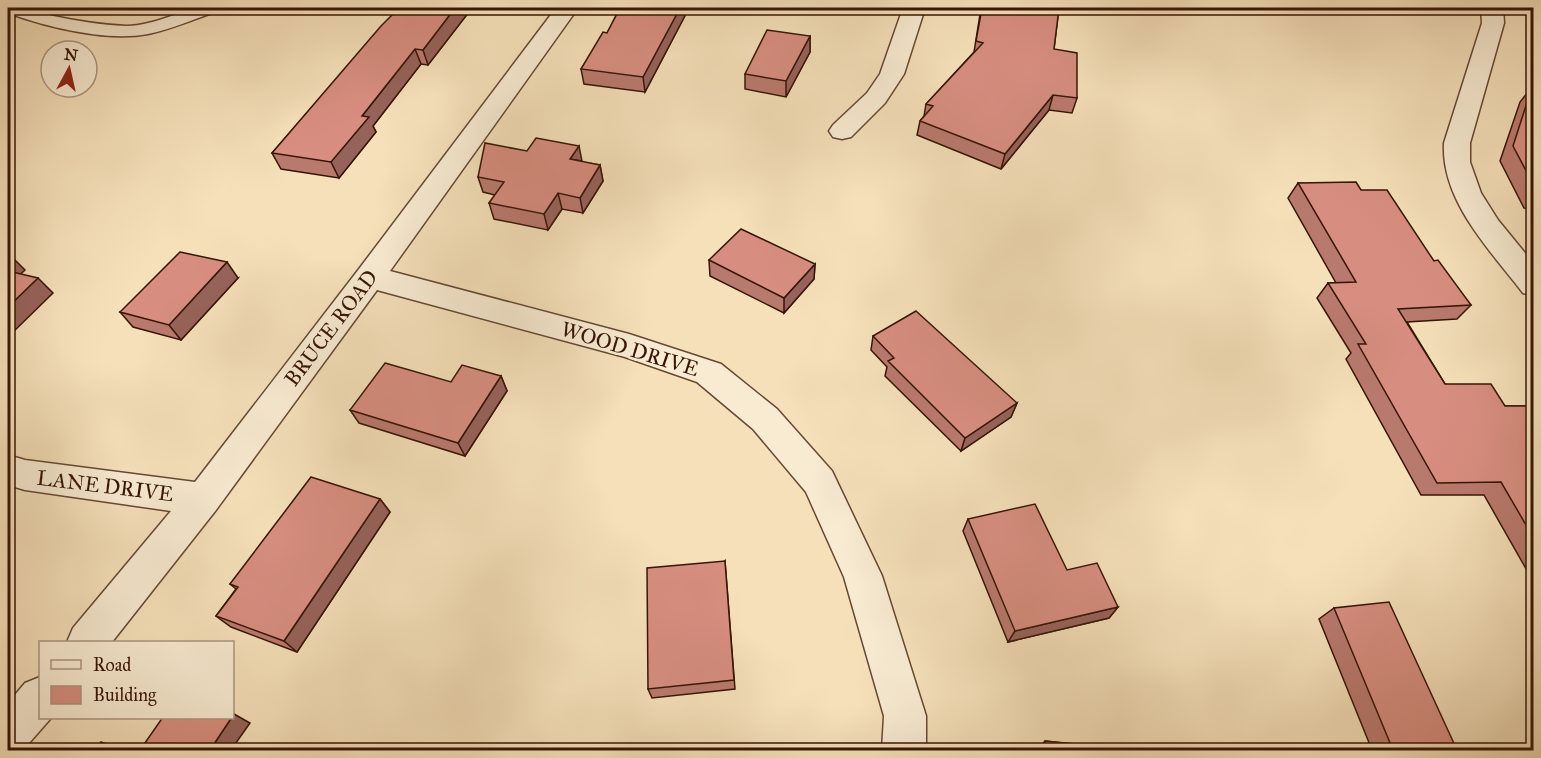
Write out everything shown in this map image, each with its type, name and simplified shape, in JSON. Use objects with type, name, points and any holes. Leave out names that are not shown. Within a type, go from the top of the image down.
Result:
[{"type":"street","name":"BRUCE ROAD","points":[[88,641],[203,499],[370,277],[567,8]]},
{"type":"street","points":[[842,131],[876,98],[892,74],[914,8]]},
{"type":"street","points":[[1492,8],[1492,23],[1457,143],[1457,163],[1465,187],[1482,218],[1533,285]]},
{"type":"street","name":"WOOD DRIVE","points":[[370,277],[629,346],[709,373],[765,419],[819,482],[863,576],[905,716],[904,750]]},
{"type":"street","name":"LANE DRIVE","points":[[8,470],[25,475],[203,499]]},
{"type":"street","points":[[8,735],[39,699]]},
{"type":"lane","points":[[8,8],[21,13],[92,28],[141,30],[212,8]]},
{"type":"building","points":[[399,8],[455,8],[423,50],[415,49],[362,116],[369,117],[331,162],[272,153],[381,26]]},
{"type":"building","points":[[620,8],[680,8],[643,77],[581,69],[603,32],[607,33]]},
{"type":"building","points":[[982,8],[1059,8],[1054,49],[1077,53],[1077,98],[1053,95],[1005,154],[920,121],[933,106],[926,104],[983,43],[976,41]]},
{"type":"building","points":[[767,30],[810,36],[786,81],[745,74]]},
{"type":"building","points":[[1533,87],[1533,184],[1513,146]]},
{"type":"building","points":[[536,138],[579,146],[570,159],[600,165],[580,198],[558,193],[544,214],[489,203],[504,182],[478,177],[485,143],[527,151]]},
{"type":"building","points":[[1356,182],[1361,190],[1387,190],[1434,261],[1438,260],[1471,305],[1398,309],[1445,384],[1491,384],[1505,406],[1533,406],[1533,537],[1501,482],[1437,483],[1358,344],[1366,344],[1328,283],[1356,282],[1298,183]]},
{"type":"building","points":[[741,229],[815,264],[784,298],[709,260]]},
{"type":"building","points":[[180,252],[227,262],[169,325],[120,312]]},
{"type":"building","points":[[8,271],[38,278],[8,307]]},
{"type":"building","points":[[916,311],[1017,403],[965,438],[888,361],[894,358],[873,336]]},
{"type":"building","points":[[385,363],[451,382],[462,365],[501,376],[458,443],[350,410]]},
{"type":"building","points":[[311,477],[380,499],[284,641],[216,616],[238,587],[230,584]]},
{"type":"building","points":[[1035,504],[1067,570],[1097,563],[1118,607],[1015,631],[968,519]]},
{"type":"building","points":[[725,561],[734,680],[648,689],[647,568]]},
{"type":"building","points":[[1389,602],[1457,750],[1393,750],[1334,608]]},
{"type":"building","points":[[162,719],[231,719],[210,750],[140,750]]},
{"type":"building","points":[[1045,741],[1126,749],[1126,750],[1046,750]]},
{"type":"building","points":[[101,742],[124,750],[95,750]]}]
